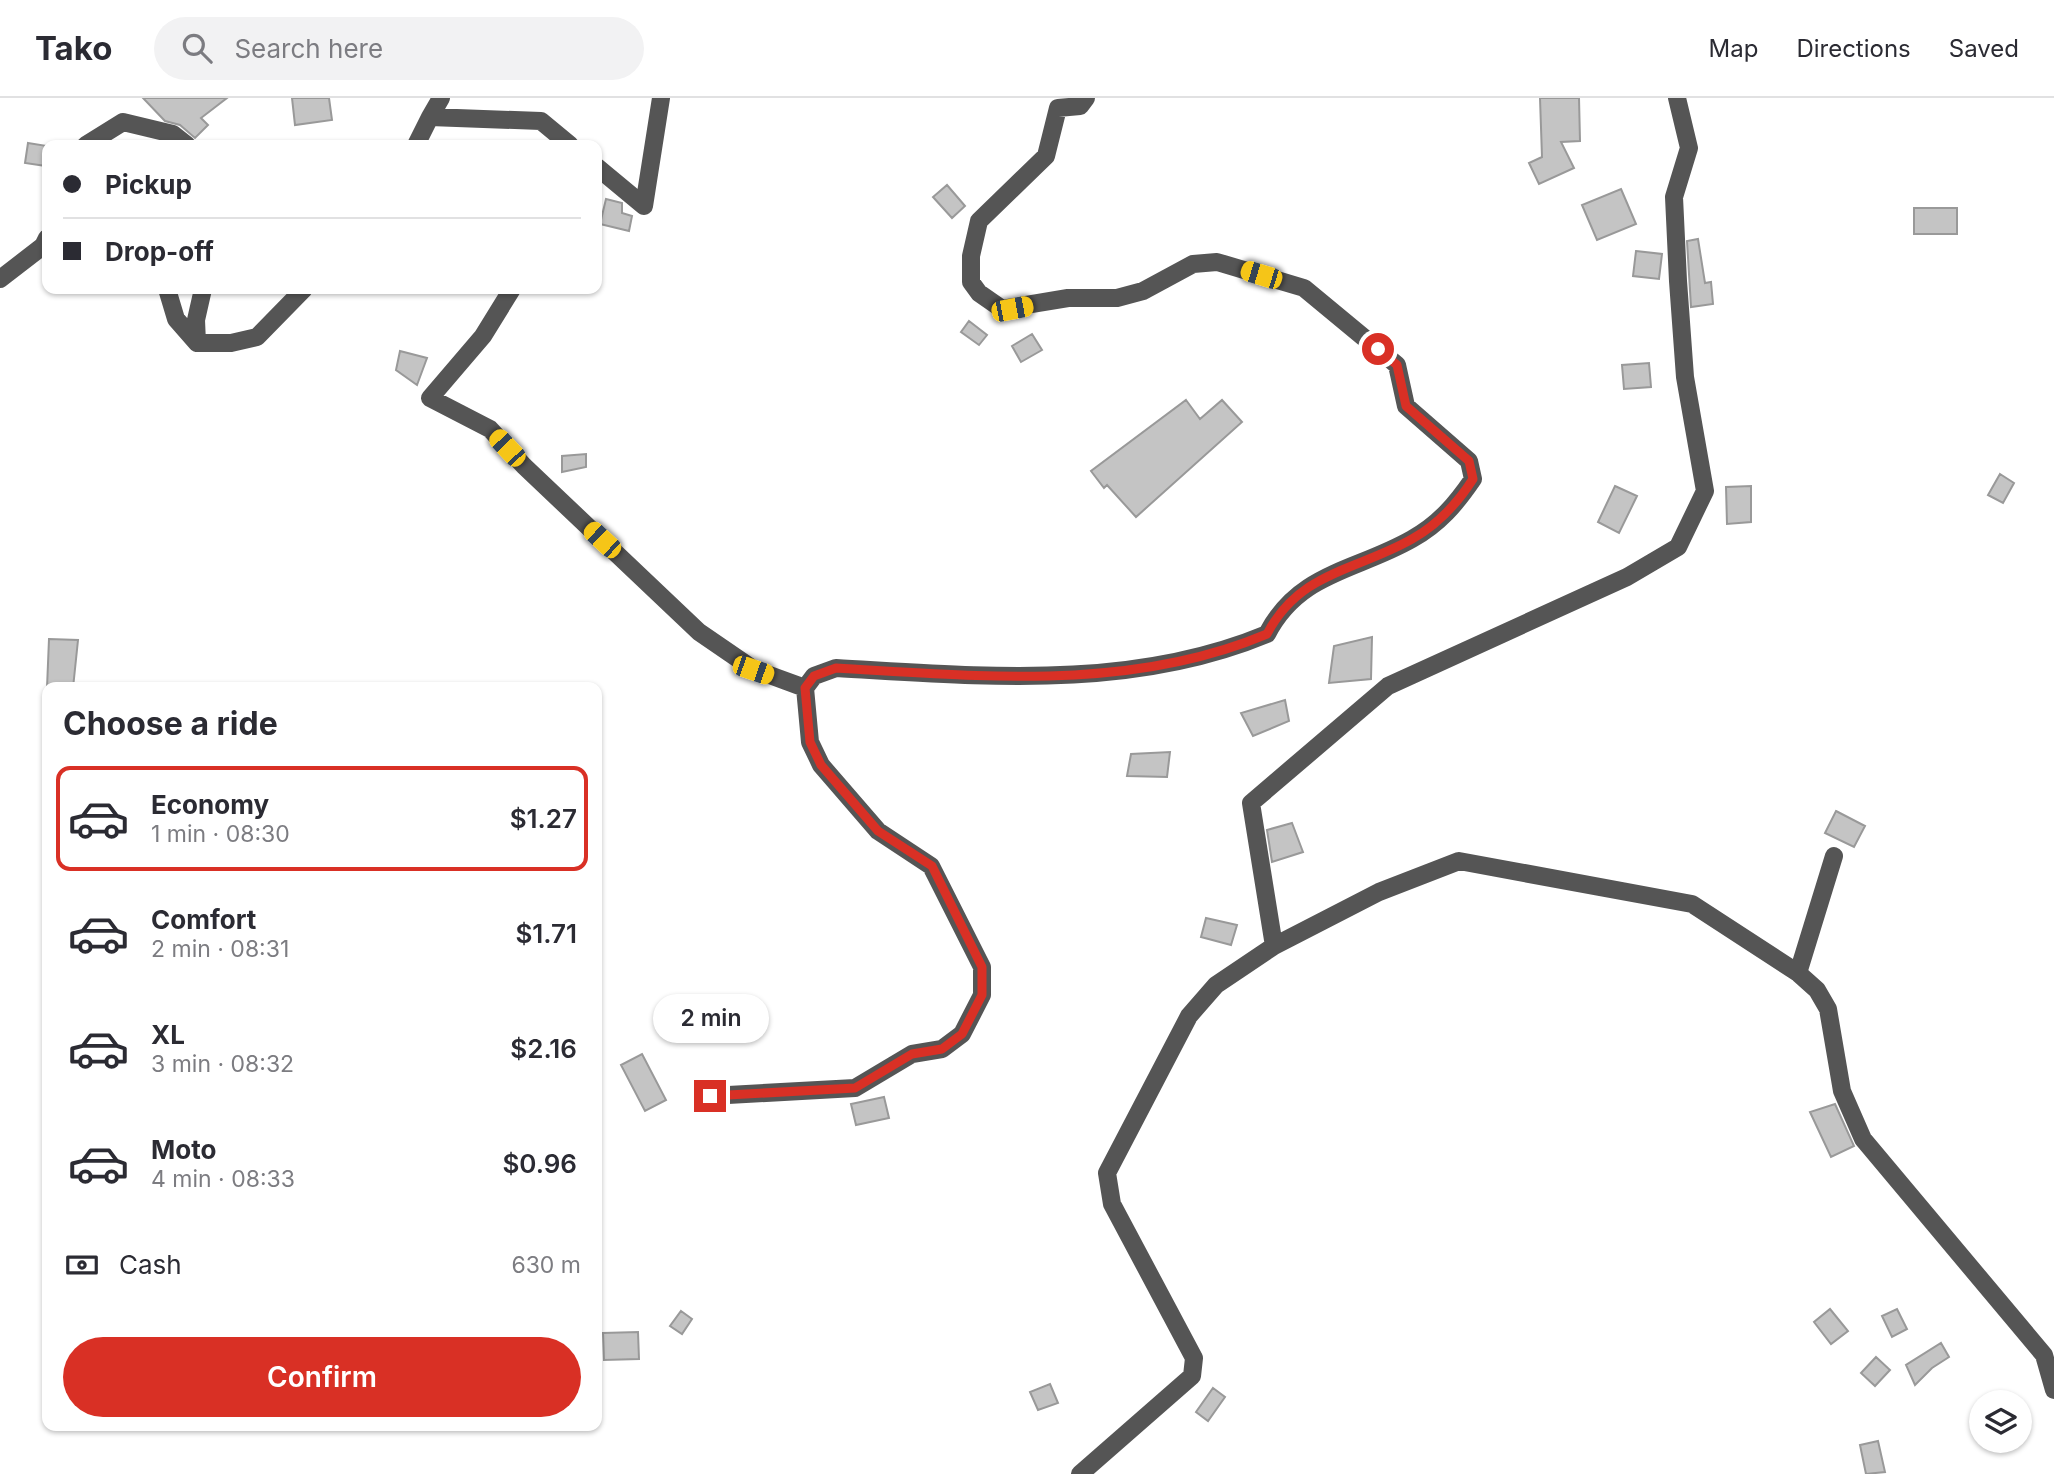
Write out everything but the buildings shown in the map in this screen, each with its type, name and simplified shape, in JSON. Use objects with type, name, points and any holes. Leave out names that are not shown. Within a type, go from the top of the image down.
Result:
[{"type":"street","points":[[418,140],[441,98]]},
{"type":"street","points":[[602,174],[644,206],[661,98]]},
{"type":"street","points":[[710,1096],[855,1088],[912,1054],[942,1049],[962,1034],[982,995],[982,967],[932,866],[878,831],[821,765],[810,742],[805,688],[814,676],[836,668],[1014,678],[1084,675],[1128,671],[1239,646],[1267,634],[1279,612],[1301,589],[1413,539],[1453,509],[1473,479],[1469,461],[1406,406],[1397,365],[1304,288],[1217,262],[1193,264],[1143,291],[1117,298],[1068,298],[1002,309],[979,293],[971,282],[971,256],[979,221],[1046,156],[1058,108],[1080,106],[1086,98]]},
{"type":"street","points":[[1274,946],[1251,803],[1388,686],[1627,577],[1678,547],[1705,491],[1685,377],[1678,281],[1674,197],[1689,148],[1677,98]]},
{"type":"street","points":[[430,117],[541,121],[564,140]]},
{"type":"street","points":[[94,140],[123,122],[173,134],[181,140]]},
{"type":"street","points":[[0,279],[42,244]]},
{"type":"street","points":[[168,294],[176,319],[197,343],[231,343],[257,337],[299,294]]},
{"type":"street","points":[[197,343],[196,320],[202,294]]},
{"type":"street","points":[[509,294],[483,336],[430,398],[490,429],[524,466],[699,632],[753,670],[805,688]]},
{"type":"street","points":[[1798,973],[1834,856]]},
{"type":"street","points":[[1080,1474],[1192,1376],[1194,1358],[1112,1204],[1107,1173],[1189,1016],[1216,985],[1274,946],[1380,892],[1459,861],[1692,904],[1798,973],[1817,990],[1828,1009],[1842,1091],[1863,1139],[2044,1355],[2054,1390]]},
{"type":"route","points":[[710,1096],[855,1088],[912,1054],[942,1049],[962,1034],[982,995],[982,967],[932,866],[878,831],[821,765],[810,742],[805,688],[814,676],[836,668],[1014,678],[1128,671],[1239,646],[1267,634],[1279,612],[1301,589],[1413,539],[1453,509],[1473,479],[1469,461],[1406,406],[1397,365],[1378,349]]}]
